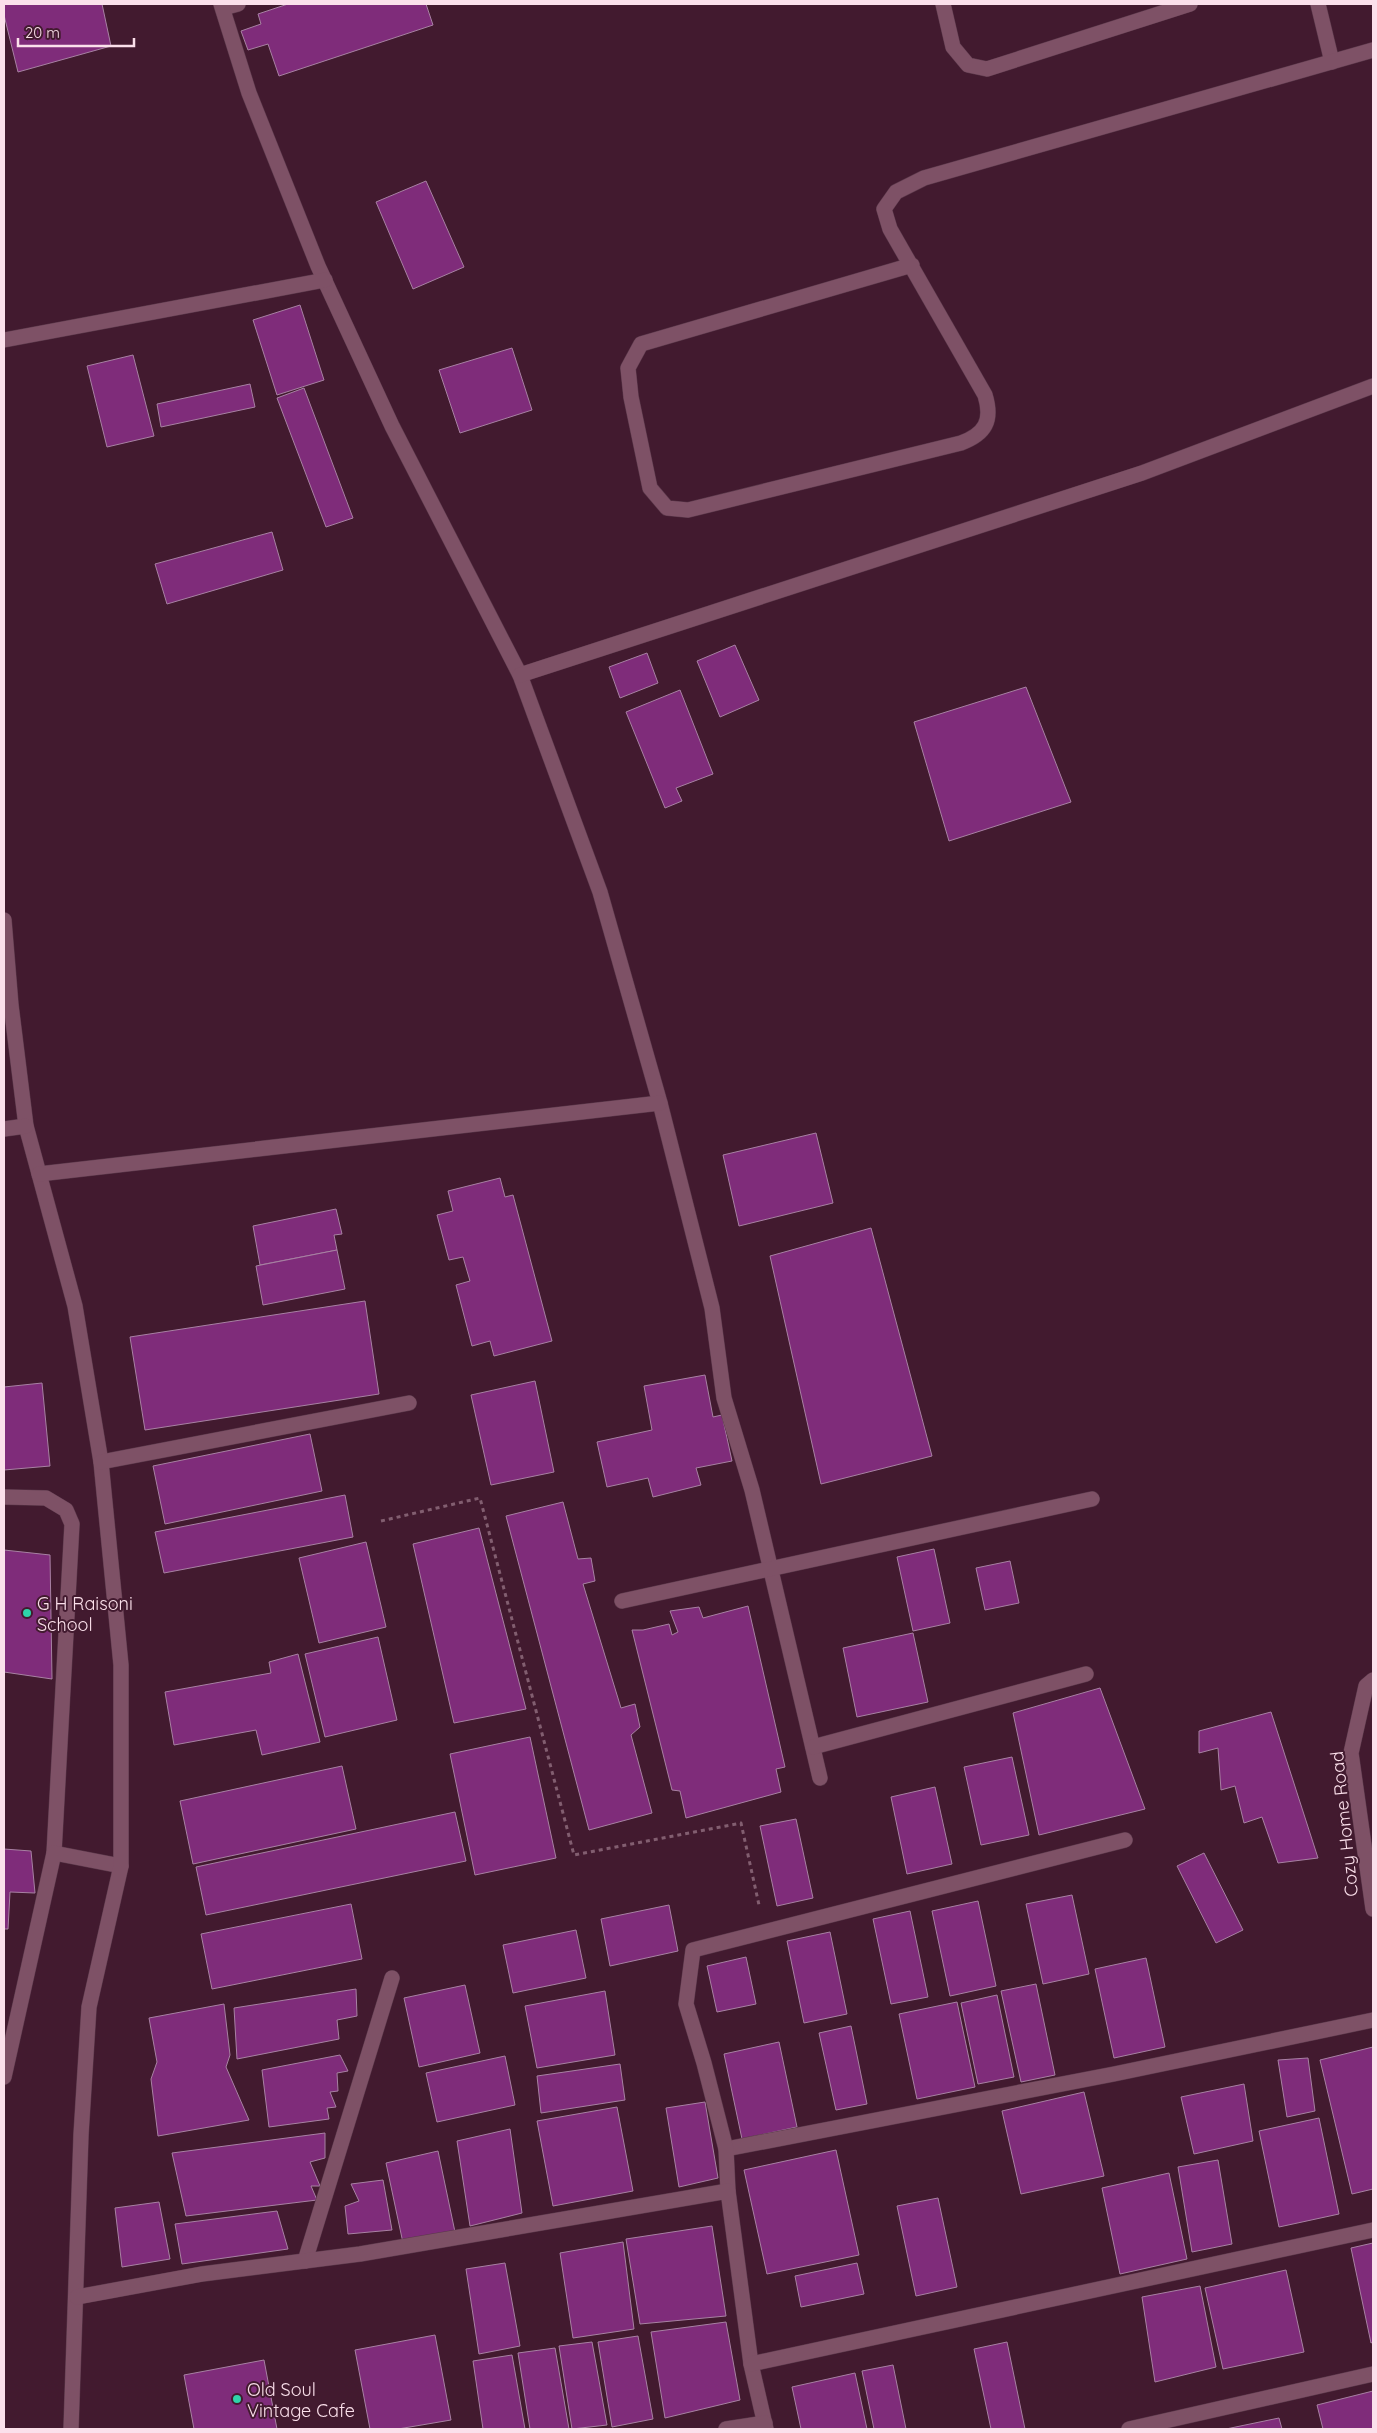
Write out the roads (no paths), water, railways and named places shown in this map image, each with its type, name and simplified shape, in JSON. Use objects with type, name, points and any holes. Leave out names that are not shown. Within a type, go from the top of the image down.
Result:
[{"type":"street","points":[[238,4],[222,6],[250,93],[325,280],[392,426],[520,675],[600,892],[660,1103],[712,1308],[724,1398],[752,1490],[820,1778]]},
{"type":"street","points":[[942,4],[954,47],[968,65],[987,68],[1190,4]]},
{"type":"street","points":[[1318,4],[1332,62]]},
{"type":"street","points":[[912,265],[641,344],[628,368],[631,397],[650,488],[667,508],[688,510],[952,446],[976,438],[986,425],[989,408],[985,395],[912,265],[890,229],[884,209],[896,192],[924,178],[1373,50]]},
{"type":"street","points":[[4,340],[325,280]]},
{"type":"street","points":[[520,675],[1142,473],[1373,386]]},
{"type":"street","points":[[4,920],[11,1005],[26,1126],[75,1306],[101,1462],[121,1665],[121,1866],[89,2008],[81,2135],[77,2297],[71,2429]]},
{"type":"street","points":[[39,1174],[660,1103]]},
{"type":"street","points":[[4,1129],[26,1126]]},
{"type":"street","points":[[101,1462],[409,1403]]},
{"type":"street","points":[[4,1496],[46,1498],[66,1510],[72,1524],[54,1853],[4,2077]]},
{"type":"street","points":[[622,1601],[1092,1499]]},
{"type":"street","points":[[813,1747],[1086,1674]]},
{"type":"street","name":"Cozy Home Road","points":[[1373,1680],[1366,1686],[1351,1753],[1373,1909]]},
{"type":"street","points":[[726,2429],[765,2426],[751,2364],[728,2191],[726,2149],[704,2063],[686,2004],[693,1950],[1124,1840]]},
{"type":"street","points":[[54,1853],[121,1866]]},
{"type":"street","points":[[305,2261],[392,1978]]},
{"type":"street","points":[[726,2149],[1114,2074],[1373,2020]]},
{"type":"street","points":[[77,2297],[202,2274],[370,2252],[728,2191]]},
{"type":"street","points":[[751,2364],[1373,2230]]},
{"type":"street","points":[[1129,2429],[1373,2374]]},
{"type":"place","name":"G H Raisoni School","points":[[27,1613]]},
{"type":"place","name":"Old Soul Vintage Cafe","points":[[237,2399]]}]
